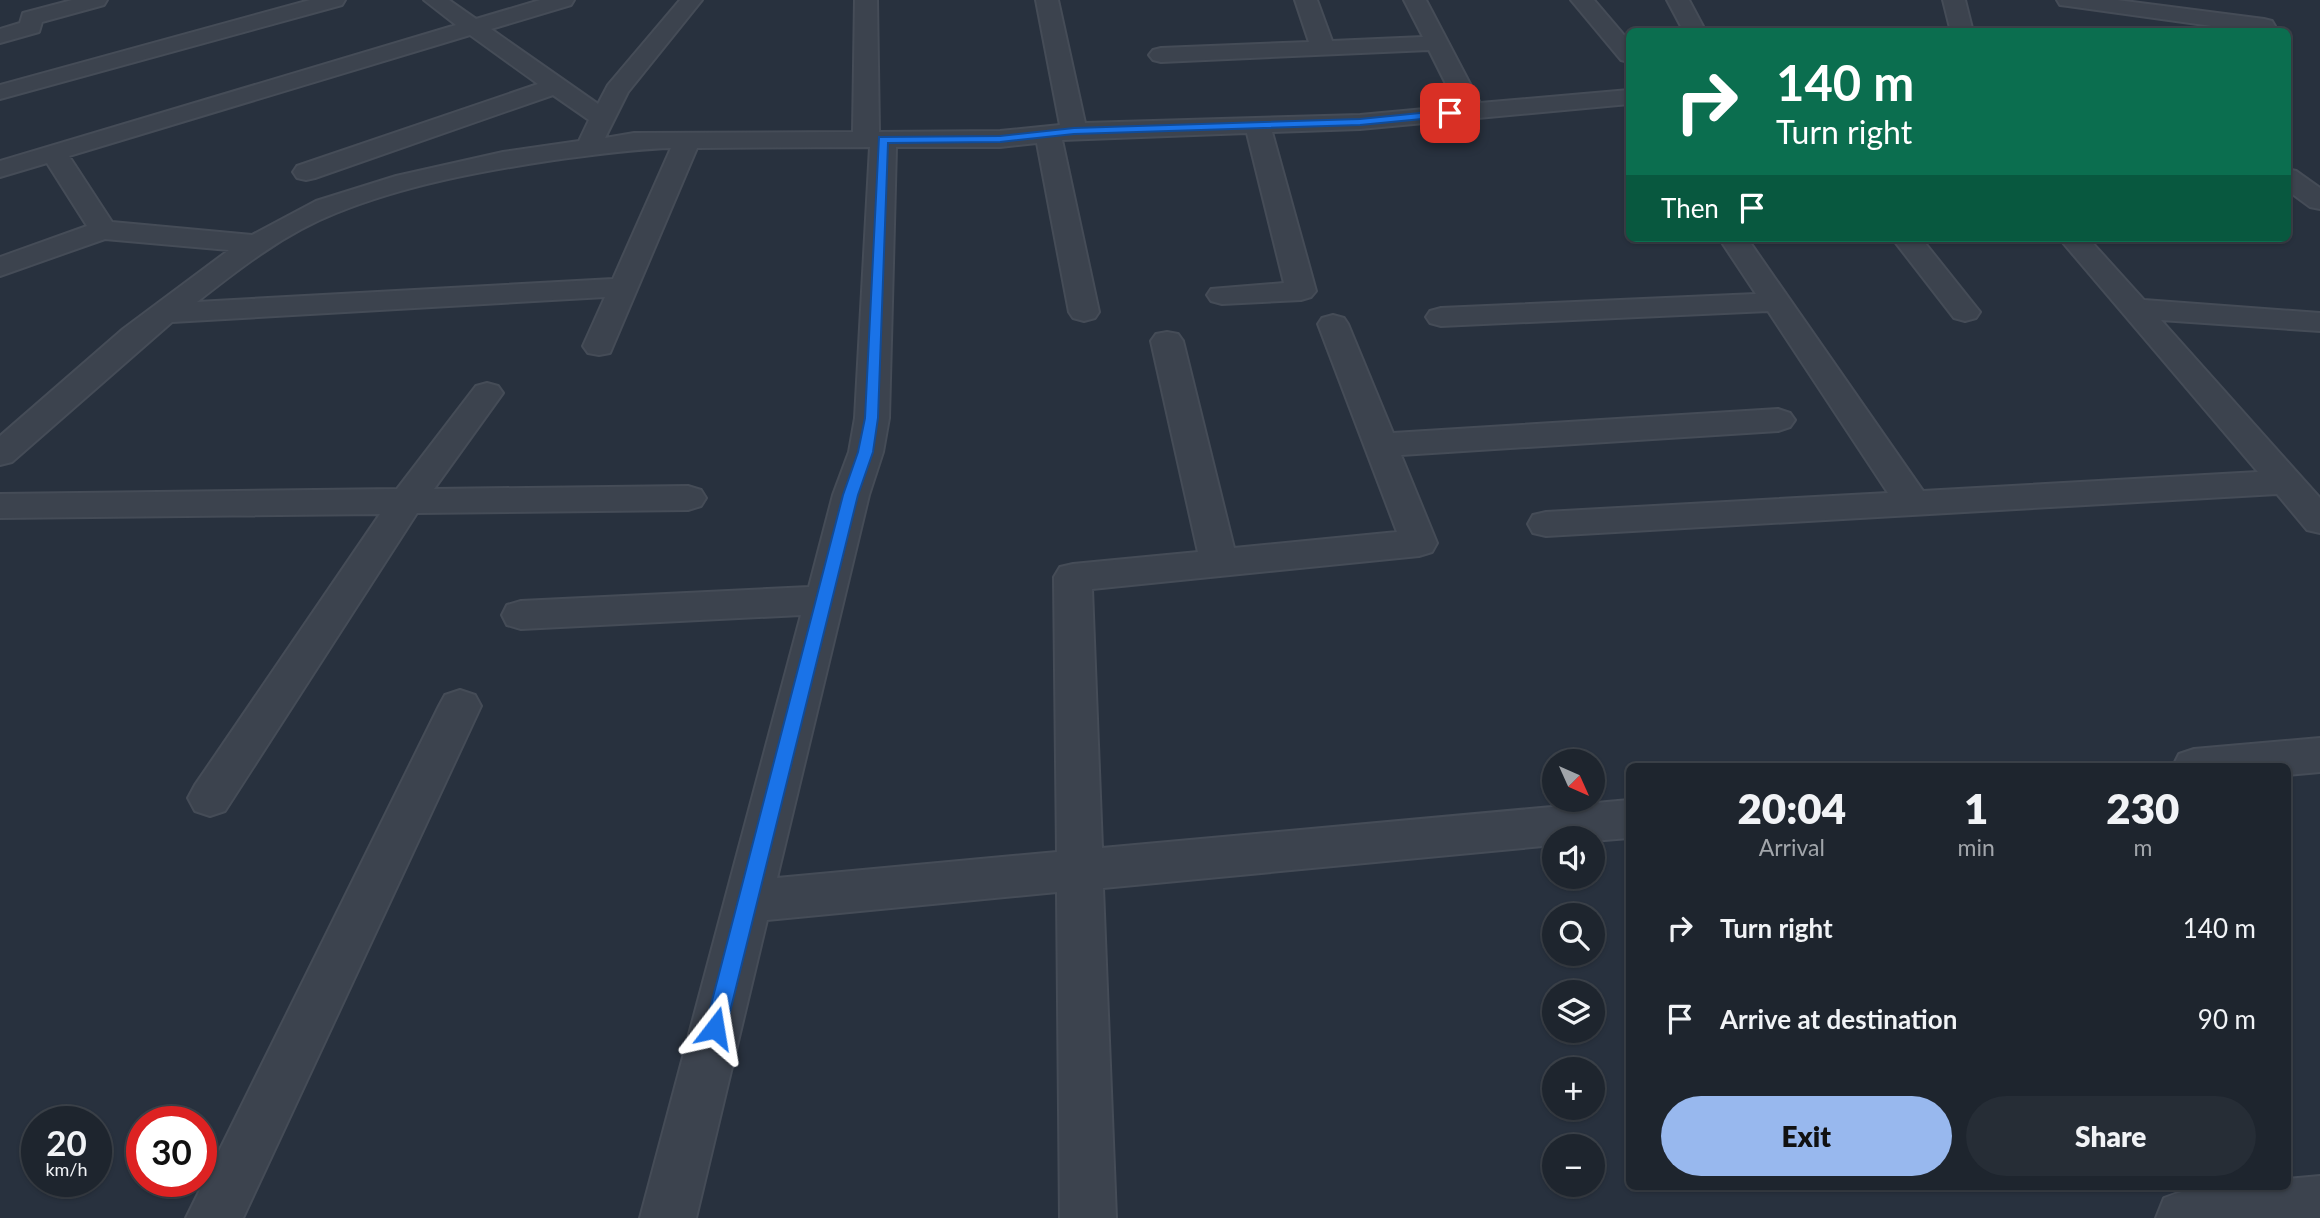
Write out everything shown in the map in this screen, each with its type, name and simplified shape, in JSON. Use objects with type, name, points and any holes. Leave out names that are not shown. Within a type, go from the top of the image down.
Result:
[{"type":"street","points":[[0,37],[31,27],[23,12],[96,0]]},
{"type":"street","points":[[0,92],[334,0]]},
{"type":"street","points":[[435,0],[602,118]]},
{"type":"street","points":[[0,169],[563,0]]},
{"type":"street","points":[[588,146],[617,90],[691,0]]},
{"type":"street","points":[[668,1218],[851,495],[866,452],[872,418],[874,140],[866,0]]},
{"type":"street","points":[[1047,0],[1084,312]]},
{"type":"street","points":[[1306,0],[1323,48]]},
{"type":"street","points":[[1415,0],[1472,111]]},
{"type":"street","points":[[1582,0],[1626,51]]},
{"type":"street","points":[[1678,0],[1693,28]]},
{"type":"street","points":[[1954,0],[1961,28]]},
{"type":"street","points":[[2067,0],[2264,26]]},
{"type":"street","points":[[1161,55],[1437,43]]},
{"type":"street","points":[[306,172],[555,86]]},
{"type":"street","points":[[0,454],[134,336],[258,244],[326,206],[405,182],[503,160],[634,141],[1000,139],[1061,132],[1360,122],[1626,97]]},
{"type":"street","points":[[1222,295],[1301,291],[1257,125]]},
{"type":"street","points":[[599,346],[687,141]]},
{"type":"street","points":[[54,153],[103,230]]},
{"type":"street","points":[[2291,180],[2319,200]]},
{"type":"street","points":[[0,267],[103,230],[258,244]]},
{"type":"street","points":[[1736,242],[1913,503]]},
{"type":"street","points":[[1909,242],[1965,312]]},
{"type":"street","points":[[2077,242],[2320,521]]},
{"type":"street","points":[[164,313],[624,287]]},
{"type":"street","points":[[1440,317],[1777,302]]},
{"type":"street","points":[[2137,309],[2320,322]]},
{"type":"street","points":[[1088,1218],[1073,577],[1419,543],[1333,324]]},
{"type":"street","points":[[1167,341],[1219,562]]},
{"type":"street","points":[[210,798],[405,502],[487,393]]},
{"type":"street","points":[[1381,445],[1778,420]]},
{"type":"street","points":[[1546,524],[2287,482]]},
{"type":"street","points":[[0,506],[688,498]]},
{"type":"street","points":[[521,615],[825,600]]},
{"type":"street","points":[[214,1218],[460,706]]},
{"type":"street","points":[[2228,763],[2320,755]]},
{"type":"street","points":[[747,901],[1626,819]]},
{"type":"street","points":[[2184,1218],[2320,1203]]},
{"type":"route","points":[[715,1028],[851,495],[866,452],[872,418],[883,140],[1000,139],[1074,131],[1360,122],[1450,113]]}]
